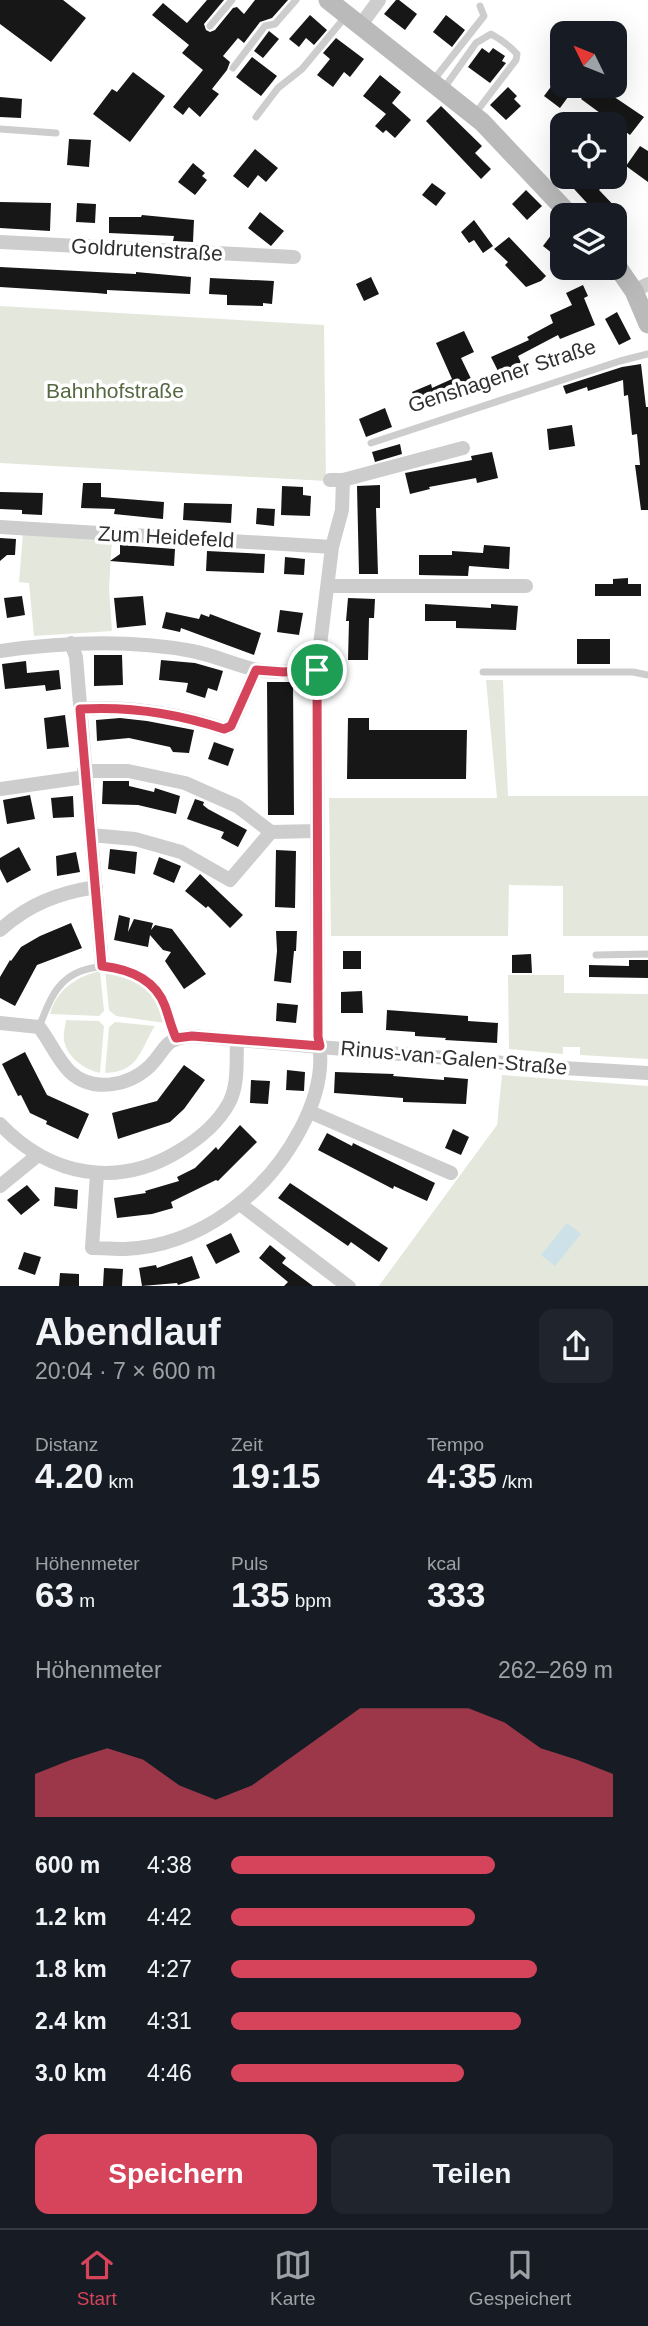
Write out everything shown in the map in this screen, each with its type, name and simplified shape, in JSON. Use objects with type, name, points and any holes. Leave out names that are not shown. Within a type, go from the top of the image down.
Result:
[{"type":"street","points":[[328,0],[474,115],[558,203]]},
{"type":"street","points":[[353,21],[379,0]]},
{"type":"street","name":"Goldrutenstraße","points":[[0,242],[294,257]]},
{"type":"street","points":[[627,275],[641,288],[648,324]]},
{"type":"street","points":[[97,1174],[92,1248],[125,1249],[148,1246],[207,1225],[240,1204],[267,1179],[288,1152],[310,1112],[317,1085],[320,1046],[317,670],[332,547],[342,510],[336,480],[463,448]]},
{"type":"street","name":"Zum Heidefeld","points":[[0,527],[332,547]]},
{"type":"street","points":[[328,586],[526,586]]},
{"type":"street","points":[[0,651],[71,643],[149,645],[183,649],[256,670],[317,670]]},
{"type":"street","points":[[71,643],[76,657],[102,966]]},
{"type":"street","points":[[80,709],[117,707],[158,711],[224,729],[231,726],[256,670]]},
{"type":"street","points":[[0,789],[85,774],[128,771],[185,783],[237,806],[271,832],[317,831]]},
{"type":"street","points":[[91,835],[135,839],[181,852],[230,880],[271,832]]},
{"type":"street","points":[[0,930],[17,915],[41,901],[68,891],[96,887]]},
{"type":"street","points":[[0,1023],[39,1027],[72,1073],[101,1086],[130,1080],[149,1066],[165,1045],[176,1038]]},
{"type":"street","name":"Rinus-van-Galen-Straße","points":[[176,1038],[192,1036],[648,1073]]},
{"type":"street","points":[[0,1124],[38,1156],[63,1166],[97,1174],[127,1171],[161,1161],[194,1141],[213,1125],[230,1102],[237,1076],[237,1040]]},
{"type":"street","points":[[310,1112],[451,1173]]},
{"type":"street","points":[[0,1186],[38,1156]]},
{"type":"street","points":[[240,1204],[349,1286]]},
{"type":"lane","points":[[210,26],[232,0]]},
{"type":"lane","points":[[233,68],[265,26],[275,24],[296,0]]},
{"type":"lane","points":[[437,87],[484,16],[480,6]]},
{"type":"lane","points":[[256,117],[278,88],[353,21]]},
{"type":"lane","points":[[437,87],[476,43],[491,34],[498,38],[517,54],[516,60],[474,115]]},
{"type":"lane","points":[[0,129],[57,133]]},
{"type":"lane","name":"Genshagener Straße","points":[[371,443],[648,354]]},
{"type":"lane","points":[[483,672],[634,671],[648,675]]},
{"type":"lane","points":[[596,955],[648,954]]},
{"type":"lane","points":[[39,1027],[49,1002],[60,985],[72,976],[102,966],[130,971],[150,984],[165,1005],[176,1038]]},
{"type":"green space","name":"Bahnhofstraße","points":[[0,306],[324,325],[326,481],[0,463]]},
{"type":"green space","points":[[23,533],[112,539],[109,588],[112,631],[34,636],[29,583],[19,582]]},
{"type":"green space","points":[[486,680],[503,680],[508,796],[648,796],[648,936],[563,936],[563,886],[509,885],[508,936],[331,936],[329,798],[497,798]]},
{"type":"green space","points":[[100,971],[104,1011],[99,1016],[50,1014],[57,998],[69,985]]},
{"type":"green space","points":[[105,971],[127,976],[144,987],[157,1002],[165,1023],[116,1016],[109,1010]]},
{"type":"green space","points":[[508,975],[564,975],[564,993],[648,994],[648,1059],[580,1055],[580,1047],[563,1047],[563,1054],[509,1049]]},
{"type":"green space","points":[[66,1020],[99,1021],[104,1026],[100,1073],[84,1066],[70,1054],[64,1038]]},
{"type":"green space","points":[[115,1022],[155,1026],[132,1064],[117,1072],[105,1073],[109,1027]]},
{"type":"green space","points":[[502,1075],[648,1086],[648,1286],[379,1286],[497,1125]]},
{"type":"shaded area","points":[[567,1223],[581,1234],[555,1266],[541,1255]]},
{"type":"building","points":[[0,0],[63,0],[86,18],[51,62],[0,24]]},
{"type":"building","points":[[207,0],[224,0],[204,24],[210,32],[215,30],[233,8],[237,7],[244,14],[255,0],[288,0],[272,18],[260,22],[244,43],[238,38],[223,56],[230,62],[212,89],[219,94],[200,117],[189,107],[183,115],[173,107],[203,70],[182,53],[189,45],[152,15],[163,3],[187,23]]},
{"type":"building","points":[[396,0],[417,14],[405,30],[384,14]]},
{"type":"building","points":[[310,15],[327,30],[314,45],[306,38],[299,47],[289,39]]},
{"type":"building","points":[[446,15],[465,30],[452,47],[433,32]]},
{"type":"building","points":[[269,31],[279,39],[263,58],[254,51]]},
{"type":"building","points":[[336,38],[364,59],[350,77],[344,72],[333,87],[317,75],[330,59],[323,53]]},
{"type":"building","points":[[482,48],[489,53],[493,48],[505,56],[502,61],[506,63],[490,83],[468,67]]},
{"type":"building","points":[[252,57],[277,76],[261,96],[236,77]]},
{"type":"building","points":[[133,72],[165,96],[130,142],[93,114],[112,89],[117,92]]},
{"type":"building","points":[[380,75],[401,92],[392,103],[411,120],[395,138],[386,130],[383,133],[375,126],[386,114],[363,96]]},
{"type":"building","points":[[508,87],[517,96],[514,99],[521,106],[506,120],[490,105]]},
{"type":"building","points":[[550,88],[550,98],[567,98],[560,108],[544,96]]},
{"type":"building","points":[[0,97],[22,99],[21,118],[0,117]]},
{"type":"building","points":[[616,98],[644,117],[630,135],[627,133],[627,112],[599,112],[581,99]]},
{"type":"building","points":[[441,106],[482,146],[475,153],[491,169],[481,179],[426,121]]},
{"type":"building","points":[[69,139],[91,140],[89,167],[67,165]]},
{"type":"building","points":[[640,146],[648,151],[648,182],[627,167]]},
{"type":"building","points":[[255,149],[278,168],[266,182],[258,175],[248,188],[233,176]]},
{"type":"building","points":[[193,163],[205,173],[202,176],[207,180],[195,195],[178,182]]},
{"type":"building","points":[[432,183],[446,193],[436,206],[422,195]]},
{"type":"building","points":[[574,189],[600,189],[611,203],[587,203]]},
{"type":"building","points":[[526,190],[542,206],[527,220],[512,204]]},
{"type":"building","points":[[0,202],[51,203],[50,231],[0,228]]},
{"type":"building","points":[[77,203],[96,204],[95,223],[76,222]]},
{"type":"building","points":[[260,212],[284,231],[271,246],[248,228]]},
{"type":"building","points":[[142,215],[194,220],[193,242],[173,241],[174,236],[109,233],[109,217]]},
{"type":"building","points":[[474,220],[493,246],[483,253],[474,240],[469,243],[461,232]]},
{"type":"building","points":[[509,237],[546,276],[541,281],[526,287],[505,265],[508,262],[494,249]]},
{"type":"building","points":[[550,237],[550,252],[543,246]]},
{"type":"building","points":[[0,267],[136,272],[191,277],[190,294],[107,290],[107,294],[0,287]]},
{"type":"building","points":[[371,277],[379,294],[364,301],[356,284]]},
{"type":"building","points":[[210,278],[274,281],[272,304],[227,305],[227,295],[209,294]]},
{"type":"building","points":[[583,285],[588,296],[584,298],[595,325],[560,339],[558,335],[518,356],[522,365],[500,375],[491,357],[529,340],[527,337],[553,323],[550,315],[572,305],[566,293]]},
{"type":"building","points":[[617,312],[631,339],[619,345],[605,319]]},
{"type":"building","points":[[464,331],[474,352],[461,358],[476,389],[457,398],[455,393],[419,408],[412,392],[431,384],[432,388],[452,379],[436,343]]},
{"type":"building","points":[[641,364],[648,407],[648,510],[641,510],[635,465],[640,465],[637,434],[632,435],[628,395],[624,396],[623,380],[588,391],[587,387],[566,394],[563,386],[622,367]]},
{"type":"building","points":[[385,408],[392,427],[366,437],[359,419]]},
{"type":"building","points":[[572,425],[575,446],[549,450],[547,429]]},
{"type":"building","points":[[400,444],[402,454],[375,462],[372,452]]},
{"type":"building","points":[[492,452],[498,478],[477,483],[476,478],[429,487],[430,489],[410,494],[405,473],[472,460],[471,456]]},
{"type":"building","points":[[83,483],[101,483],[101,497],[164,502],[163,519],[114,514],[115,509],[81,508]]},
{"type":"building","points":[[380,485],[380,508],[376,508],[378,574],[359,574],[357,486]]},
{"type":"building","points":[[282,486],[303,487],[303,495],[311,496],[310,516],[281,515]]},
{"type":"building","points":[[0,492],[43,493],[42,515],[22,514],[22,510],[0,509]]},
{"type":"building","points":[[184,503],[232,504],[231,523],[183,520]]},
{"type":"building","points":[[257,508],[275,509],[274,526],[256,524]]},
{"type":"building","points":[[0,538],[16,539],[15,555],[7,555],[0,561]]},
{"type":"building","points":[[120,545],[175,549],[174,566],[110,561],[120,554]]},
{"type":"building","points":[[484,545],[510,547],[509,569],[469,566],[468,576],[419,575],[419,555],[452,555],[452,551],[483,553]]},
{"type":"building","points":[[207,551],[265,554],[264,573],[206,571]]},
{"type":"building","points":[[285,557],[305,559],[304,575],[284,574]]},
{"type":"building","points":[[628,578],[628,584],[641,584],[641,596],[595,596],[595,584],[613,584],[613,579]]},
{"type":"building","points":[[22,596],[25,615],[7,618],[4,598]]},
{"type":"building","points":[[143,596],[146,625],[117,628],[114,598]]},
{"type":"building","points":[[348,598],[375,599],[374,618],[369,618],[368,660],[348,660]]},
{"type":"building","points":[[425,604],[491,608],[491,604],[518,606],[516,630],[456,628],[456,621],[425,621]]},
{"type":"building","points":[[280,610],[303,613],[299,635],[277,632]]},
{"type":"building","points":[[166,612],[199,619],[201,614],[209,617],[210,614],[261,633],[254,655],[181,628],[180,632],[162,628]]},
{"type":"building","points":[[577,639],[610,639],[610,664],[577,664]]},
{"type":"building","points":[[94,655],[122,655],[123,685],[94,686]]},
{"type":"building","points":[[161,660],[195,663],[223,671],[217,691],[208,688],[205,698],[186,692],[188,683],[159,680]]},
{"type":"building","points":[[26,661],[27,673],[59,670],[61,689],[46,691],[45,685],[5,689],[2,664]]},
{"type":"building","points":[[267,682],[293,682],[294,815],[268,815]]},
{"type":"building","points":[[65,715],[69,747],[47,749],[44,718]]},
{"type":"building","points":[[120,718],[194,730],[189,753],[173,752],[170,747],[129,738],[97,741],[96,720]]},
{"type":"building","points":[[348,718],[369,718],[369,730],[467,730],[466,779],[347,779]]},
{"type":"building","points":[[214,742],[234,749],[228,766],[208,759]]},
{"type":"building","points":[[103,781],[129,781],[129,786],[154,792],[155,788],[180,796],[176,814],[138,805],[102,804]]},
{"type":"building","points":[[30,795],[35,819],[7,824],[3,800]]},
{"type":"building","points":[[73,796],[74,817],[53,818],[51,798]]},
{"type":"building","points":[[195,799],[247,830],[238,847],[221,838],[224,832],[187,819]]},
{"type":"building","points":[[19,847],[31,870],[7,883],[0,869],[0,858]]},
{"type":"building","points":[[110,849],[137,852],[135,874],[108,869]]},
{"type":"building","points":[[276,850],[296,851],[295,908],[275,907]]},
{"type":"building","points":[[76,852],[80,872],[57,876],[56,856]]},
{"type":"building","points":[[159,857],[181,866],[174,883],[153,874]]},
{"type":"building","points":[[200,874],[243,915],[230,928],[208,906],[206,908],[185,891]]},
{"type":"building","points":[[119,915],[130,918],[128,932],[134,919],[153,923],[151,930],[155,925],[172,929],[206,974],[184,989],[165,961],[171,952],[163,950],[150,935],[148,947],[114,940]]},
{"type":"building","points":[[71,923],[82,948],[37,965],[15,1006],[0,998],[0,977],[21,947]]},
{"type":"building","points":[[276,931],[297,931],[291,983],[274,981]]},
{"type":"building","points":[[343,951],[361,951],[361,969],[343,969]]},
{"type":"building","points":[[531,954],[532,973],[512,973],[512,955]]},
{"type":"building","points":[[629,960],[648,960],[648,978],[589,977],[589,965],[629,966]]},
{"type":"building","points":[[362,991],[363,1013],[341,1013],[341,992]]},
{"type":"building","points":[[277,1003],[298,1005],[296,1023],[276,1021]]},
{"type":"building","points":[[387,1010],[468,1016],[468,1021],[498,1023],[497,1043],[445,1040],[446,1038],[415,1036],[415,1032],[386,1030]]},
{"type":"building","points":[[25,1052],[47,1095],[89,1114],[78,1139],[30,1113],[21,1095],[18,1096],[2,1064]]},
{"type":"building","points":[[184,1065],[205,1080],[184,1109],[170,1122],[118,1139],[112,1113],[157,1101]]},
{"type":"building","points":[[287,1070],[305,1072],[304,1091],[286,1090]]},
{"type":"building","points":[[335,1072],[394,1074],[393,1076],[444,1080],[444,1077],[468,1079],[466,1104],[403,1102],[403,1098],[334,1093]]},
{"type":"building","points":[[251,1080],[270,1081],[268,1104],[250,1103]]},
{"type":"building","points":[[240,1125],[257,1142],[218,1181],[171,1202],[173,1208],[152,1214],[117,1218],[114,1198],[146,1193],[145,1191],[179,1181],[177,1177],[195,1168],[216,1147],[218,1150]]},
{"type":"building","points":[[453,1129],[469,1137],[461,1155],[445,1148]]},
{"type":"building","points":[[327,1133],[435,1183],[427,1201],[394,1186],[393,1189],[318,1150]]},
{"type":"building","points":[[290,1183],[388,1248],[379,1262],[351,1242],[348,1246],[278,1198]]},
{"type":"building","points":[[27,1185],[40,1200],[21,1215],[7,1200]]},
{"type":"building","points":[[55,1187],[78,1190],[77,1209],[54,1206]]},
{"type":"building","points":[[231,1233],[240,1252],[216,1264],[206,1245]]},
{"type":"building","points":[[270,1245],[286,1258],[282,1263],[313,1286],[284,1286],[288,1282],[259,1258]]},
{"type":"building","points":[[24,1252],[41,1257],[35,1275],[18,1269]]},
{"type":"building","points":[[192,1256],[200,1278],[178,1285],[142,1286],[139,1268],[156,1265],[157,1268]]},
{"type":"building","points":[[104,1268],[123,1269],[122,1286],[103,1286]]},
{"type":"building","points":[[60,1273],[79,1274],[79,1286],[59,1286]]},
{"type":"route","points":[[256,670],[317,670],[320,1046],[192,1036],[176,1038],[165,1005],[150,984],[130,971],[102,966],[80,709],[117,707],[158,711],[224,729],[231,726],[256,670]]}]
